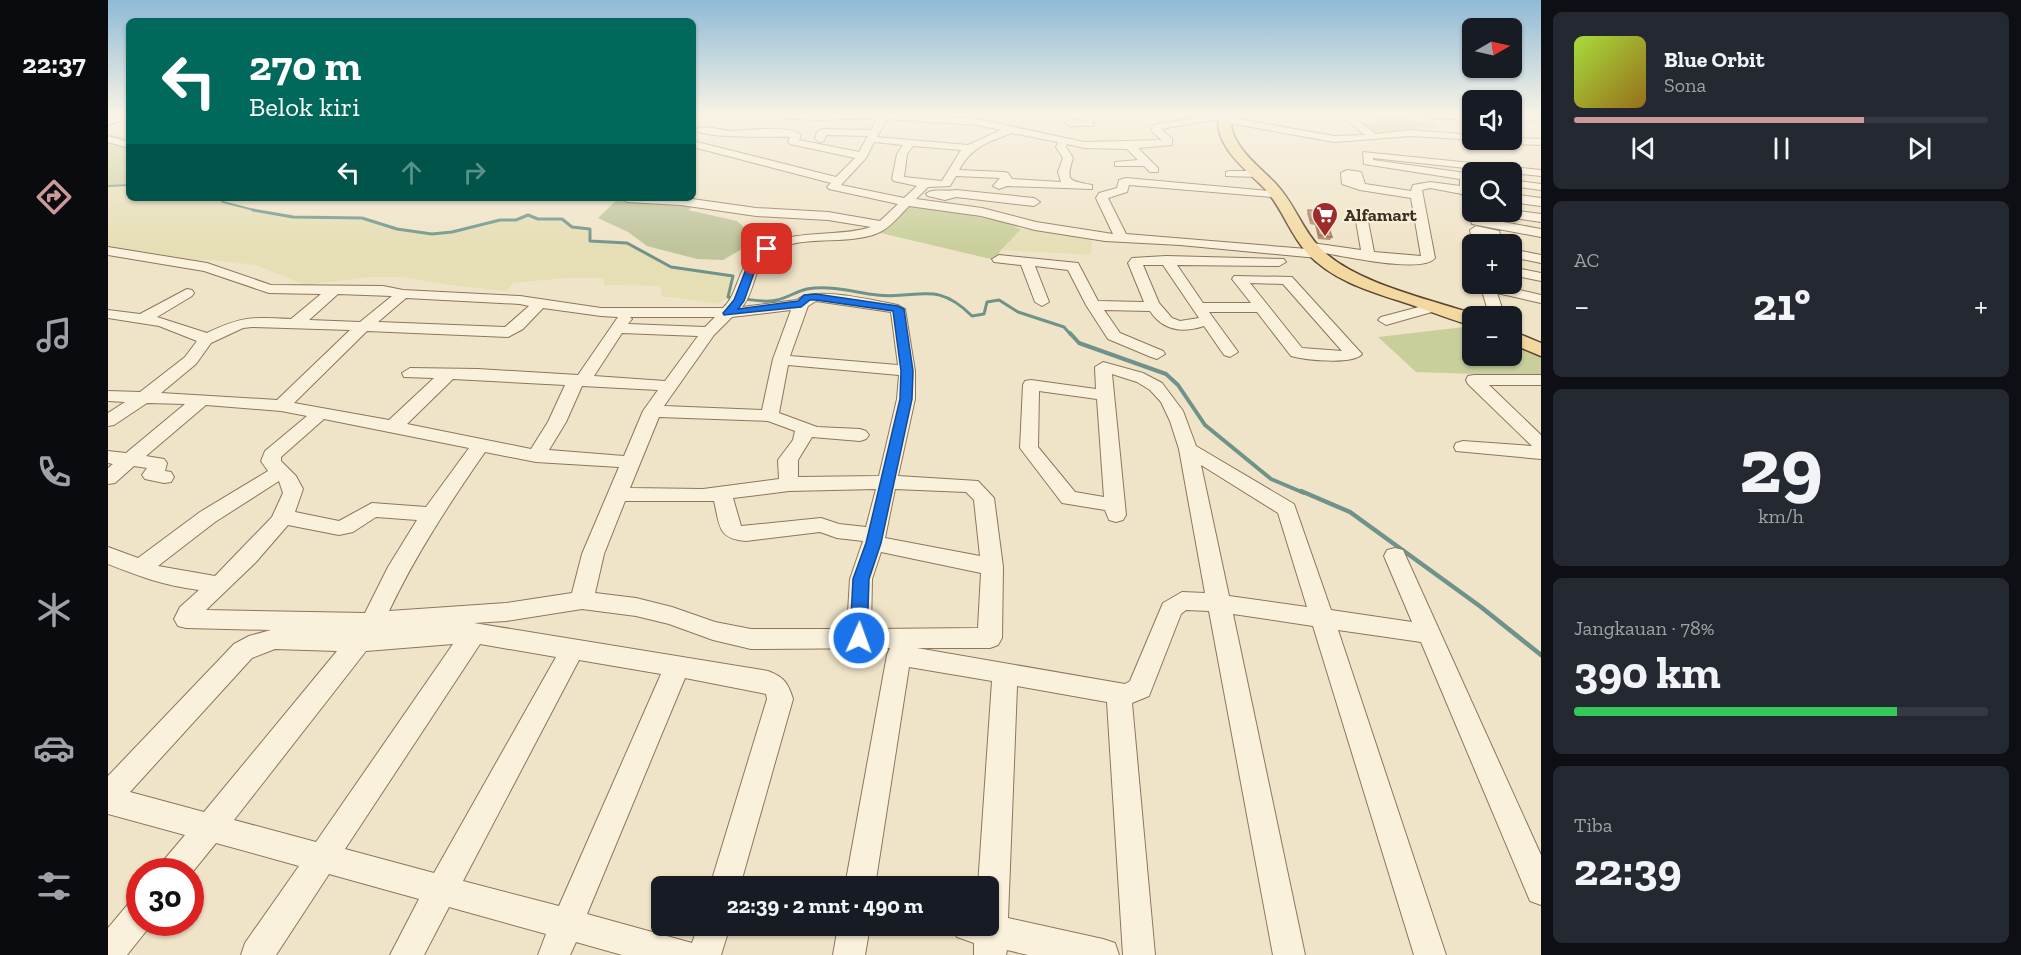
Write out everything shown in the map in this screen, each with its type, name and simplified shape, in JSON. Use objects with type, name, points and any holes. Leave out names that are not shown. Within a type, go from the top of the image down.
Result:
[{"type":"main road","points":[[1245,160],[1279,196],[1295,227],[1319,255],[1350,278],[1462,315]]},
{"type":"main road","points":[[1522,341],[1541,350]]},
{"type":"street","points":[[753,160],[837,181]]},
{"type":"street","points":[[770,164],[777,160]]},
{"type":"street","points":[[858,160],[834,187],[945,196],[956,193],[1034,202]]},
{"type":"street","points":[[901,160],[898,179],[917,193],[1035,226],[1122,239],[1180,241],[1319,255]]},
{"type":"street","points":[[582,600],[593,554],[629,462],[652,411],[709,332],[736,303],[753,264],[767,249],[798,239],[867,232],[882,225],[917,193],[945,185],[954,173],[960,160]]},
{"type":"street","points":[[1067,160],[1062,174],[1065,180],[1070,184],[1088,187]]},
{"type":"street","points":[[1119,164],[1151,166],[1144,160]]},
{"type":"street","points":[[1368,160],[1368,162],[1372,163],[1462,176]]},
{"type":"street","points":[[1432,160],[1541,173]]},
{"type":"street","points":[[1460,162],[1462,166]]},
{"type":"street","points":[[1001,182],[1010,164]]},
{"type":"street","points":[[954,173],[1001,182],[1062,187],[1070,184]]},
{"type":"street","points":[[1230,174],[1259,174]]},
{"type":"street","points":[[1122,239],[1102,198],[1103,195],[1123,190],[1123,182],[1126,181],[1279,196]]},
{"type":"street","points":[[1522,184],[1541,187]]},
{"type":"street","points":[[1207,320],[1193,326],[1176,326],[1165,321],[1154,307],[1135,263],[1143,260],[1368,254],[1419,262],[1428,258],[1416,195],[1417,187],[1423,185],[1462,191]]},
{"type":"street","points":[[1360,187],[1416,195]]},
{"type":"street","points":[[1522,199],[1541,202]]},
{"type":"street","points":[[681,201],[736,210],[828,216],[882,225]]},
{"type":"street","points":[[1522,215],[1541,218]]},
{"type":"street","points":[[1362,221],[1368,254]]},
{"type":"street","points":[[1482,222],[1541,232]]},
{"type":"street","points":[[1477,234],[1476,230],[1496,234]]},
{"type":"street","points":[[1522,239],[1541,243]]},
{"type":"street","points":[[108,251],[207,267],[269,288],[383,290],[403,294],[520,300],[601,312],[630,312],[736,303],[801,304]]},
{"type":"street","points":[[1522,255],[1541,259]]},
{"type":"street","points":[[999,259],[1073,266],[1093,305],[1114,336],[1157,354]]},
{"type":"street","points":[[1166,260],[1230,352]]},
{"type":"street","points":[[1026,261],[1042,302]]},
{"type":"street","points":[[1522,273],[1541,277]]},
{"type":"street","points":[[1198,307],[1259,308],[1297,353],[1350,356],[1354,354],[1287,280],[1239,279],[1259,308]]},
{"type":"street","points":[[297,322],[335,289]]},
{"type":"street","points":[[143,319],[187,293]]},
{"type":"street","points":[[281,406],[364,325],[403,294]]},
{"type":"street","points":[[1522,294],[1541,299]]},
{"type":"street","points":[[770,416],[785,344],[801,304],[807,298],[823,297],[898,309],[907,371],[906,399],[874,539],[861,579],[859,638]]},
{"type":"street","points":[[108,421],[144,397],[197,356],[205,340],[243,323],[297,322],[510,332],[539,304]]},
{"type":"street","points":[[1093,305],[1154,307]]},
{"type":"street","points":[[1386,320],[1434,307]]},
{"type":"street","points":[[536,456],[579,381],[630,312]]},
{"type":"street","points":[[108,314],[183,328],[205,340]]},
{"type":"street","points":[[617,328],[709,332]]},
{"type":"street","points":[[781,360],[907,371]]},
{"type":"street","points":[[1105,395],[1031,385],[1029,448],[1069,498],[1115,510],[1103,367],[1149,381],[1161,391],[1182,427],[1289,955]]},
{"type":"street","points":[[410,373],[668,386]]},
{"type":"street","points":[[393,427],[448,374]]},
{"type":"street","points":[[1537,438],[1474,380],[1541,380]]},
{"type":"street","points":[[108,396],[281,406],[322,412],[536,456],[629,462]]},
{"type":"street","points":[[108,478],[201,400]]},
{"type":"street","points":[[652,411],[770,416],[805,429],[829,434],[860,435]]},
{"type":"street","points":[[322,412],[272,455],[270,461],[292,485],[293,494],[283,517],[220,585],[188,613],[186,619],[342,624],[366,631],[474,633],[768,682],[777,688],[780,699],[728,876]]},
{"type":"street","points":[[789,484],[788,460],[802,441],[805,429]]},
{"type":"street","points":[[185,858],[366,631],[399,567],[431,514],[480,446]]},
{"type":"street","points":[[1463,447],[1541,453]]},
{"type":"street","points":[[1188,449],[1287,509],[1324,618],[1430,955]]},
{"type":"street","points":[[108,457],[157,463],[157,468],[152,475],[164,477]]},
{"type":"street","points":[[139,569],[176,538],[281,472]]},
{"type":"street","points":[[616,494],[676,497],[722,494],[789,484],[886,482],[971,486],[984,498],[992,567],[990,638],[751,639],[712,631],[672,616],[636,607],[582,600],[366,631],[276,639],[258,643],[243,651],[108,798],[209,828],[681,955]]},
{"type":"street","points":[[722,494],[731,529],[735,533],[746,534],[821,525],[837,531],[992,567]]},
{"type":"street","points":[[283,517],[339,528],[346,527],[372,510],[431,514]]},
{"type":"street","points":[[108,555],[164,577],[220,585]]},
{"type":"street","points":[[1395,556],[1541,890]]},
{"type":"street","points":[[862,876],[899,655],[1099,689],[1119,696],[1133,693],[1140,688],[1171,609],[1182,601],[1218,603],[1429,634]]},
{"type":"street","points":[[257,955],[474,633]]},
{"type":"street","points":[[406,955],[573,650]]},
{"type":"street","points":[[554,955],[677,667]]},
{"type":"street","points":[[1005,674],[983,937],[1103,955]]},
{"type":"street","points":[[1119,696],[1139,955]]},
{"type":"street","points":[[108,953],[126,931]]},
{"type":"street","points":[[705,955],[711,936]]},
{"type":"street","points":[[849,955],[852,936]]},
{"type":"shaded area","points":[[126,185],[126,201],[222,201],[268,214],[293,217],[362,218],[414,233],[452,232],[500,220],[516,220],[528,215],[538,219],[562,219],[572,227],[590,229],[590,241],[627,243],[671,267],[733,276],[728,297],[719,304],[662,296],[660,286],[604,285],[603,278],[565,278],[513,283],[506,291],[401,277],[370,277],[305,285],[256,265],[212,260],[173,260],[108,249],[108,186]]},
{"type":"shaded area","points":[[1021,229],[1092,238],[1091,255],[1001,250]]},
{"type":"green space","points":[[108,160],[126,160],[126,184],[108,185]]},
{"type":"green space","points":[[616,201],[697,204],[688,210],[737,221],[754,236],[742,249],[723,260],[697,259],[647,246],[628,232],[598,218]]},
{"type":"green space","points":[[899,203],[997,220],[1021,229],[1001,250],[995,260],[872,231]]},
{"type":"green space","points":[[1462,327],[1462,366],[1522,366],[1522,346],[1541,355],[1541,374],[1532,376],[1416,372],[1378,337]]},
{"type":"building","points":[[1308,210],[1321,211],[1323,222],[1311,220]]},
{"type":"building","points":[[1316,221],[1327,223],[1332,237],[1319,235]]},
{"type":"waterway","points":[[108,186],[126,185]]},
{"type":"waterway","points":[[222,201],[256,211]]},
{"type":"waterway","points":[[256,211],[293,217],[362,218],[397,229],[432,234],[452,232],[500,220],[516,220],[528,215],[538,219],[562,219],[572,227],[590,229],[590,241],[627,243],[671,267],[733,276],[728,297],[733,298]]},
{"type":"waterway","points":[[744,299],[773,301],[803,290],[816,288],[833,288],[891,296],[936,294],[959,305],[972,316],[984,314],[987,302],[999,300],[1018,312],[1064,327],[1071,335]]},
{"type":"waterway","points":[[1070,333],[1079,343],[1166,374],[1178,385],[1205,425],[1271,479],[1304,493]]},
{"type":"waterway","points":[[1301,491],[1350,512],[1481,607],[1541,655]]},
{"type":"place","name":"Alfamart","points":[[1325,238]]},
{"type":"route","points":[[767,249],[753,264],[739,301],[728,313],[801,304],[807,298],[816,297],[830,297],[898,309],[907,371],[906,399],[873,543],[861,579],[859,638]]}]
